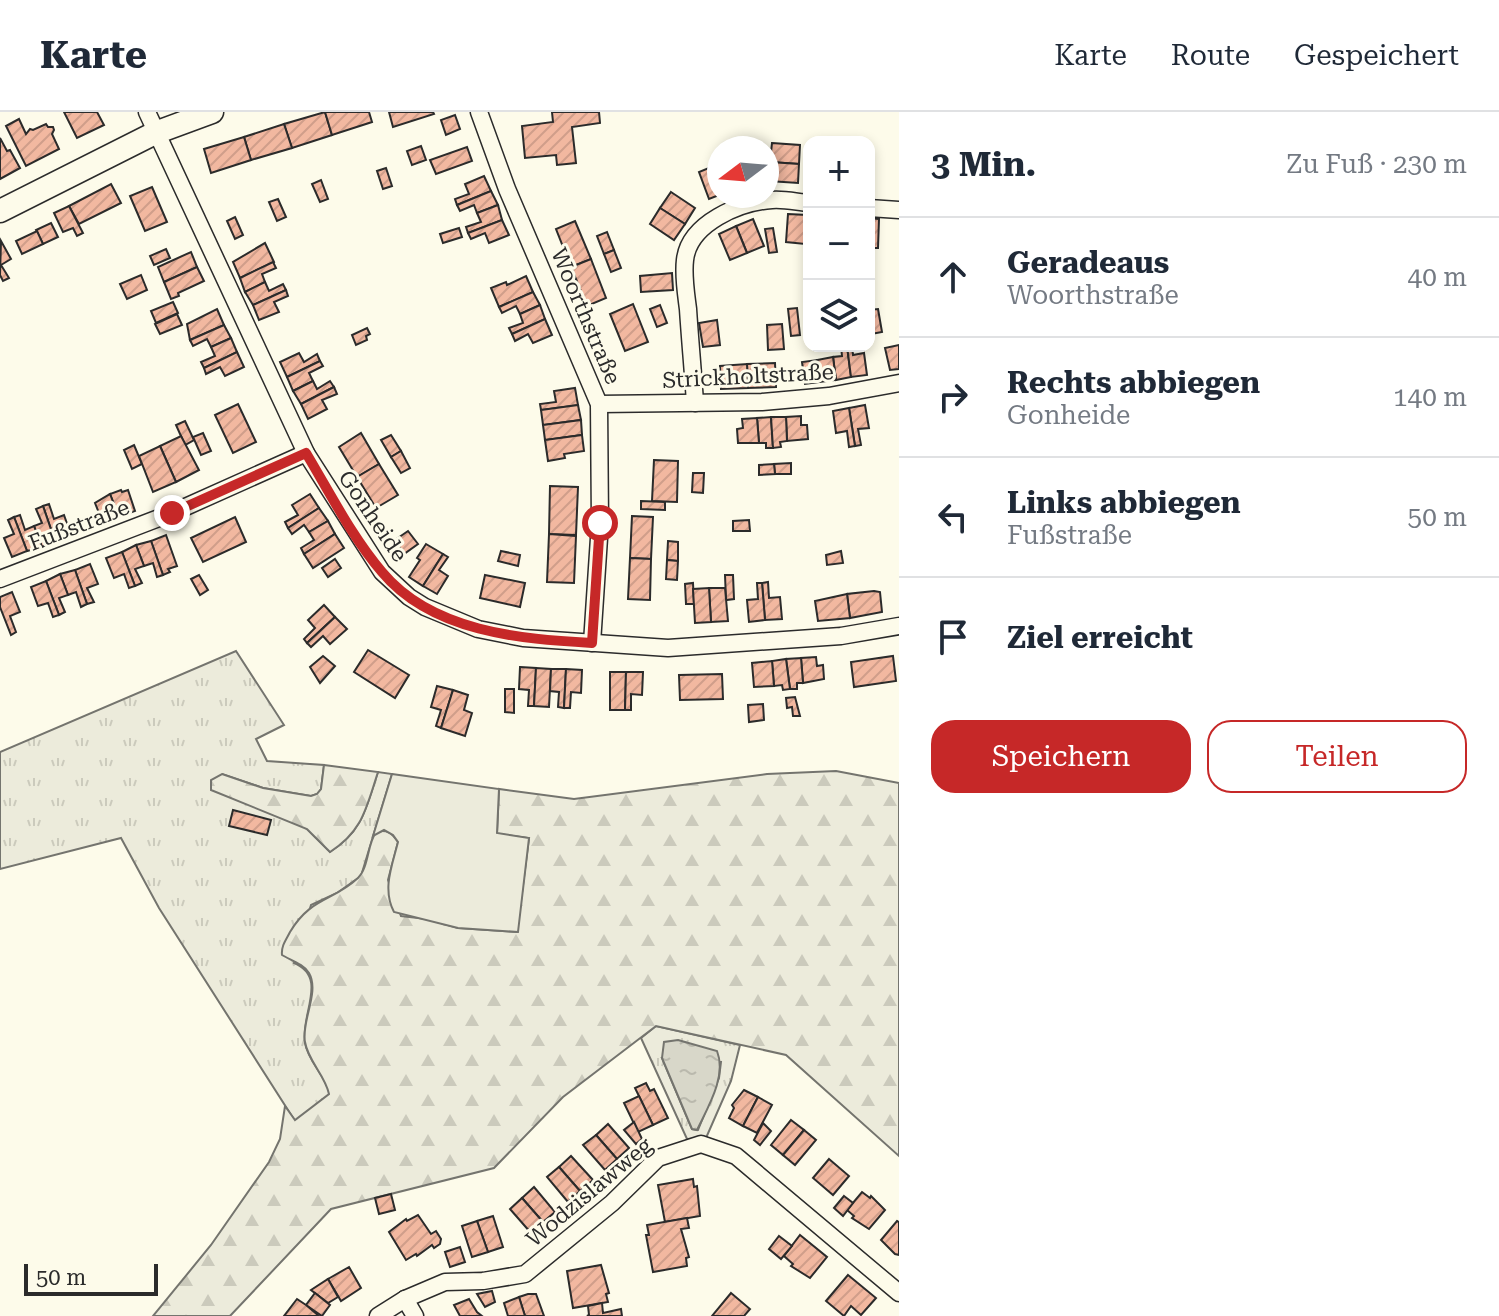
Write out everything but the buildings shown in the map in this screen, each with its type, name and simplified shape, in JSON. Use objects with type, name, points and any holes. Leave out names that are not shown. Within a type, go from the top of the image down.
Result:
[{"type":"main road","points":[[0,211],[151,122],[212,112]]},
{"type":"street","name":"Woorthstraße","points":[[479,112],[507,189],[599,404],[600,523],[585,643]]},
{"type":"street","name":"Gonheide","points":[[151,122],[306,453],[382,572],[409,597],[478,629],[523,638],[668,648],[841,636],[899,626]]},
{"type":"street","points":[[695,403],[685,278],[685,256],[692,243],[700,230],[723,214],[771,200],[803,203]]},
{"type":"street","points":[[875,208],[899,210]]},
{"type":"street","name":"Strickholtstraße","points":[[599,404],[762,402],[829,396],[899,383]]},
{"type":"street","name":"Fußstraße","points":[[0,579],[172,513],[306,453]]},
{"type":"street","name":"Wodzislawweg","points":[[378,1316],[405,1299],[445,1282],[483,1281],[525,1274],[612,1203],[658,1158],[701,1144],[736,1156],[899,1293]]},
{"type":"street","points":[[405,1299],[415,1316]]},
{"type":"green space","points":[[236,651],[284,725],[256,739],[267,761],[324,765],[321,789],[311,796],[263,788],[222,774],[307,829],[330,852],[357,827],[378,772],[392,774],[361,876],[337,893],[311,905],[294,963],[310,977],[312,987],[305,1043],[330,1094],[295,1121],[159,908],[121,838],[0,869],[0,752]]},
{"type":"green space","points":[[324,765],[378,772],[357,827],[330,852],[307,829],[211,790],[211,780],[222,774],[263,788],[311,796],[321,789]]},
{"type":"green space","points":[[836,771],[899,783],[899,1156],[786,1055],[656,1026],[563,1097],[494,1168],[331,1209],[230,1316],[153,1316],[211,1245],[269,1162],[280,1139],[285,1106],[295,1120],[329,1094],[305,1042],[312,981],[304,967],[282,955],[282,949],[290,932],[306,912],[358,878],[376,832],[389,832],[398,842],[388,880],[401,916],[427,919],[458,928],[517,932],[529,838],[497,834],[499,789],[574,799],[767,774]]},
{"type":"green space","points":[[392,774],[499,789],[497,833],[529,838],[518,932],[458,928],[394,912],[388,886],[398,842],[384,830],[373,836]]},
{"type":"green space","points":[[656,1026],[740,1045],[731,1081],[706,1138],[687,1139],[641,1038]],"holes":[[[662,1058],[721,1062],[719,1078],[698,1130],[692,1129]]]},
{"type":"water","points":[[678,1040],[717,1051],[718,1081],[697,1130],[692,1129],[662,1058],[664,1042]]},
{"type":"route","points":[[172,513],[306,453],[382,572],[409,597],[478,629],[523,638],[592,643],[600,523]]}]
